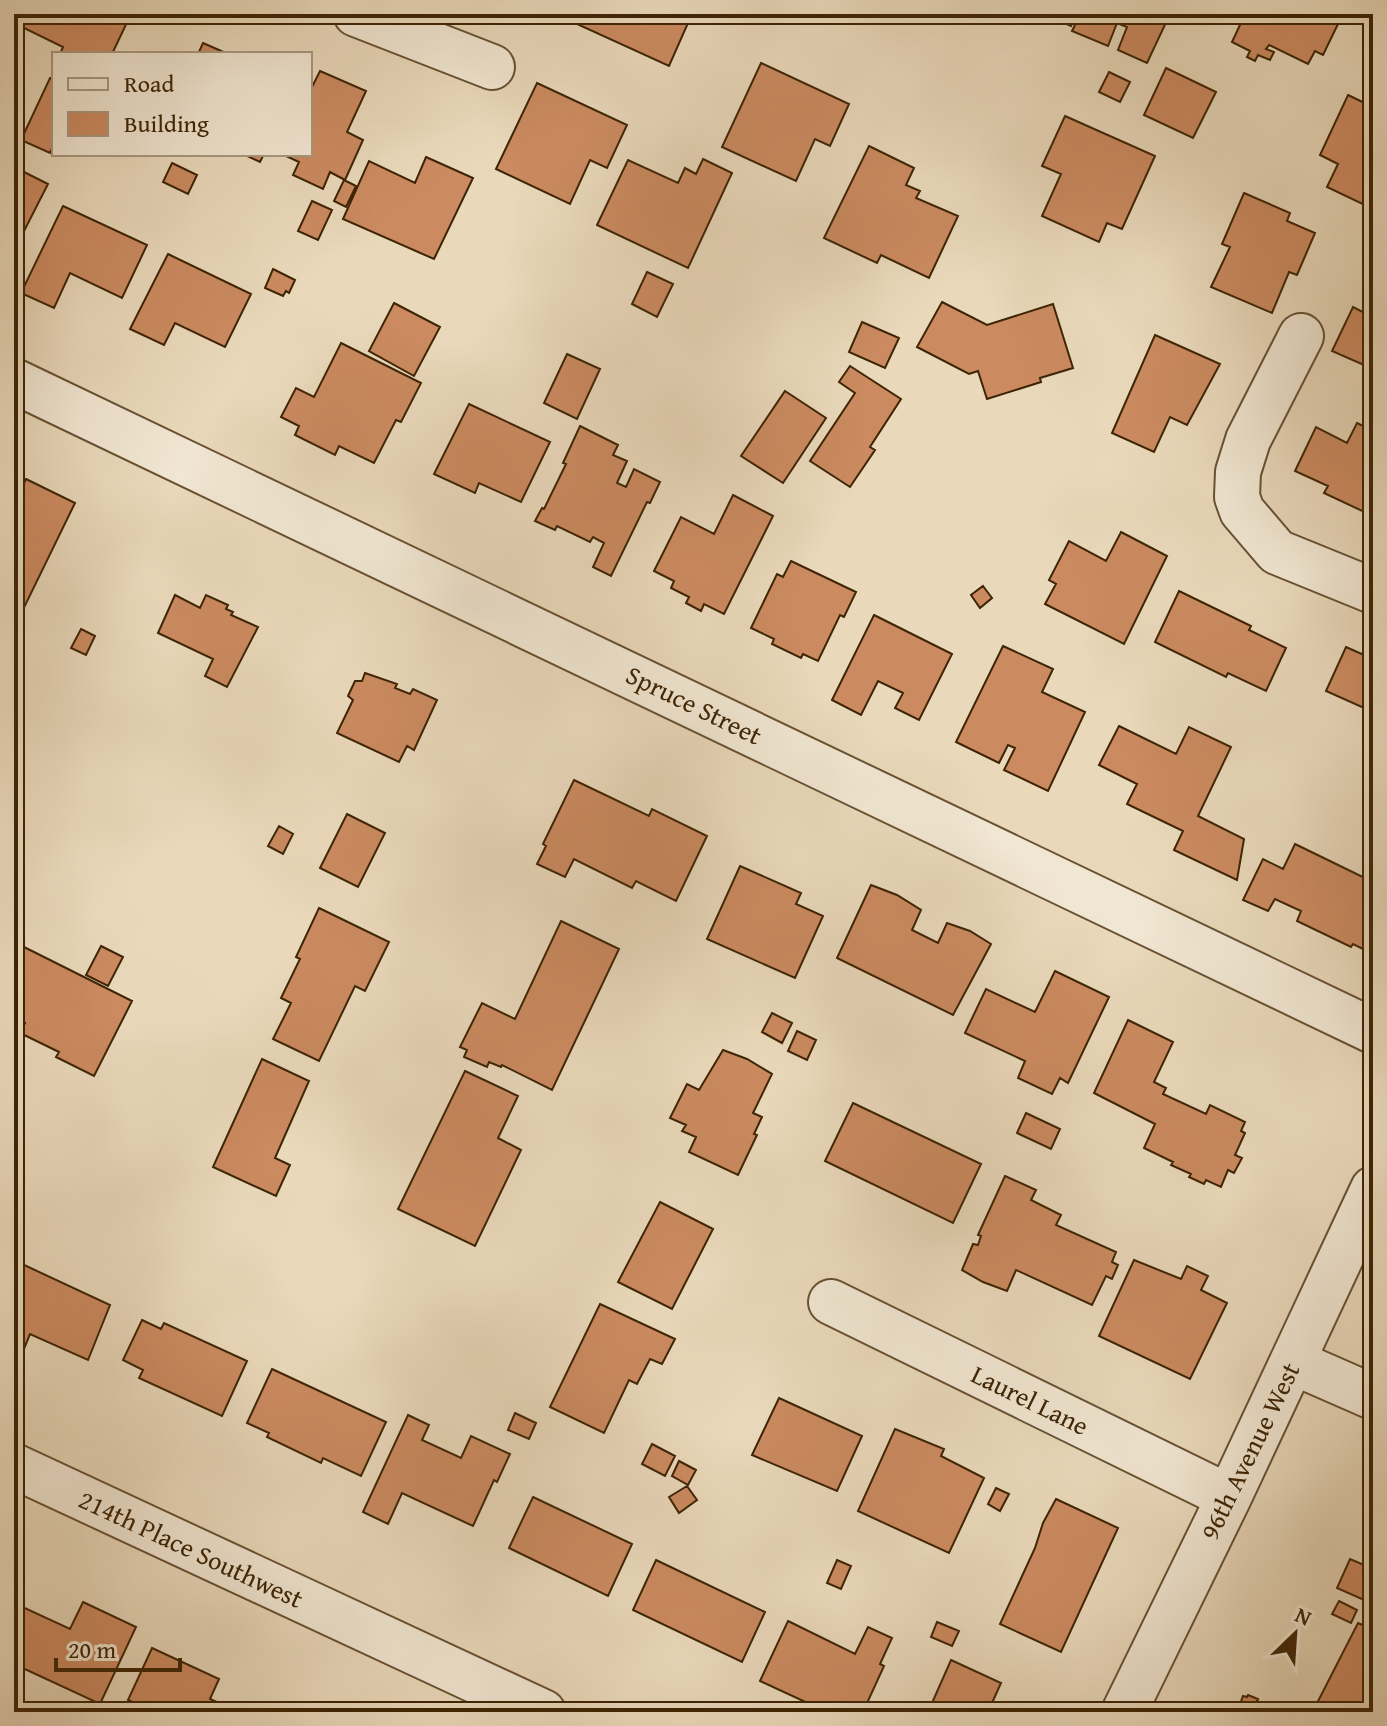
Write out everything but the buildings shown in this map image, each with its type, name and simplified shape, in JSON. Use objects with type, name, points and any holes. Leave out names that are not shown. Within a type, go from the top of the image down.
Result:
[{"type":"street","points":[[356,14],[492,67]]},
{"type":"street","points":[[1301,336],[1248,440],[1238,472],[1237,497],[1242,511],[1277,552],[1373,591]]},
{"type":"street","name":"Spruce Street","points":[[14,381],[1373,1031]]},
{"type":"street","name":"96th Avenue West","points":[[1124,1712],[1373,1189]]},
{"type":"street","name":"Laurel Lane","points":[[831,1302],[1229,1497]]},
{"type":"street","points":[[1293,1362],[1373,1397]]},
{"type":"street","name":"214th Place Southwest","points":[[14,1466],[543,1712]]}]
